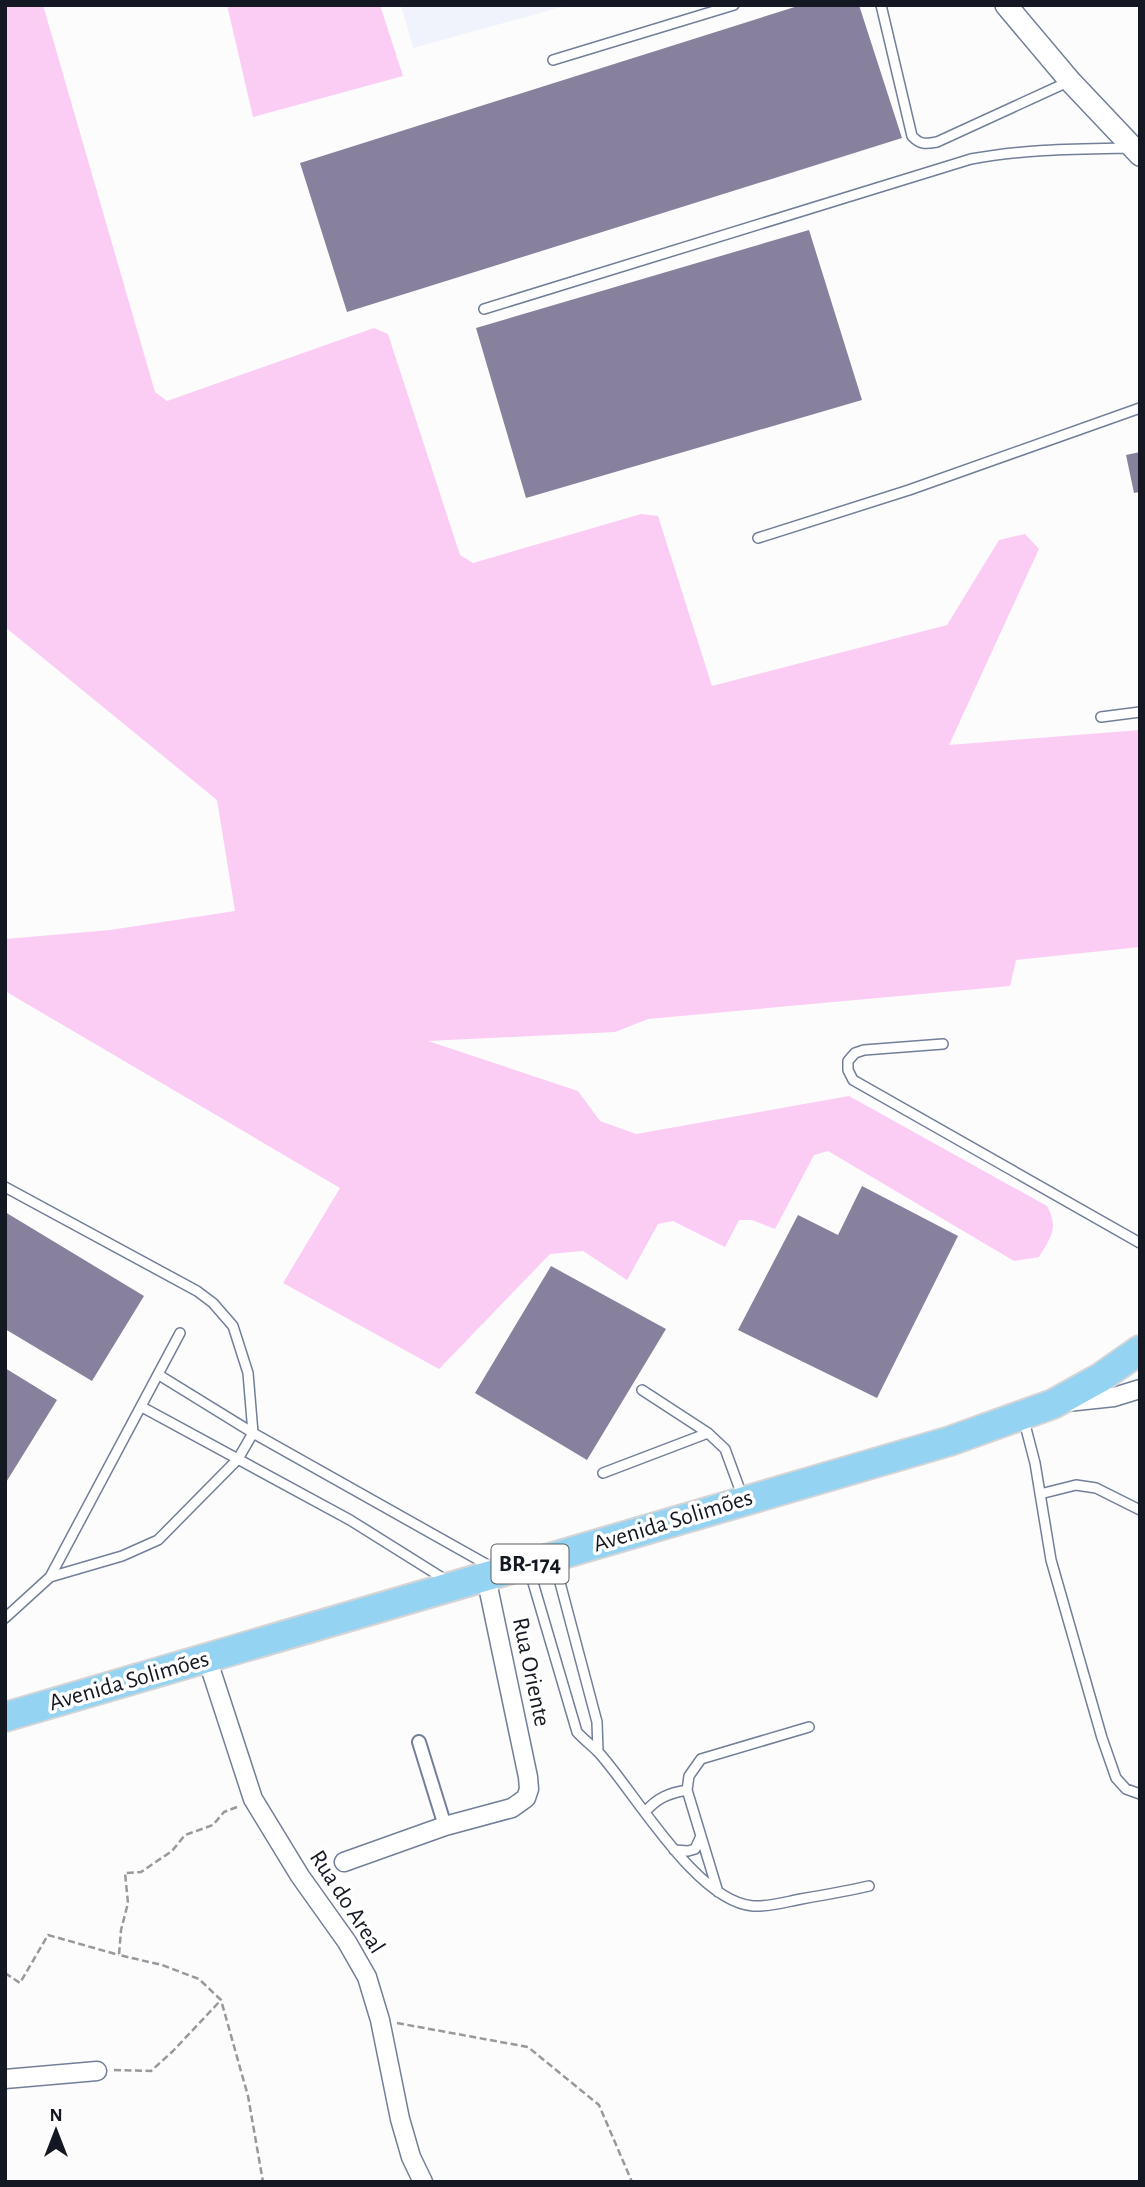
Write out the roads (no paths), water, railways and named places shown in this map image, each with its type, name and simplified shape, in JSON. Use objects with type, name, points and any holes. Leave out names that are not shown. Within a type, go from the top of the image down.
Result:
[{"type":"main road","name":"BR-174","points":[[1053,1404],[1100,1378],[1140,1350]]},
{"type":"main road","name":"Avenida Solimões","points":[[5,1717],[950,1440],[1053,1404]]},
{"type":"street","points":[[1006,5],[1070,81],[1136,151]]},
{"type":"street","name":"Avenida Solimões","points":[[1053,1404],[1114,1397],[1140,1389]]},
{"type":"street","name":"Rua Oriente","points":[[445,1826],[498,1812],[519,1803],[526,1798],[529,1789],[493,1575]]},
{"type":"street","name":"Rua do Areal","points":[[207,1658],[253,1799],[300,1876],[356,1955],[366,1977],[380,2020],[400,2119],[411,2157],[423,2182]]},
{"type":"street","points":[[344,1862],[445,1826],[419,1742]]},
{"type":"street","points":[[5,2079],[97,2071]]},
{"type":"lane","points":[[553,60],[734,5]]},
{"type":"lane","points":[[881,5],[912,136],[918,142],[937,142],[1070,81]]},
{"type":"lane","points":[[484,309],[971,159],[1052,149],[1136,151]]},
{"type":"lane","points":[[758,538],[922,486],[1140,408]]},
{"type":"lane","points":[[1101,717],[1140,712]]},
{"type":"lane","points":[[943,1044],[864,1050],[855,1053],[848,1061],[848,1070],[853,1080],[1140,1243]]},
{"type":"lane","points":[[5,1187],[197,1291],[213,1303],[233,1326],[247,1373],[253,1433],[238,1460],[158,1540],[121,1556],[50,1577]]},
{"type":"lane","points":[[5,1618],[50,1577],[180,1333]]},
{"type":"lane","points":[[159,1375],[493,1575]]},
{"type":"lane","points":[[642,1390],[708,1433],[725,1449],[744,1500]]},
{"type":"lane","points":[[142,1407],[350,1520],[456,1586]]},
{"type":"lane","points":[[1022,1415],[1035,1463],[1051,1560],[1110,1762],[1116,1778],[1126,1789],[1140,1794]]},
{"type":"lane","points":[[603,1473],[708,1433]]},
{"type":"lane","points":[[1040,1494],[1076,1485],[1096,1488],[1140,1510]]},
{"type":"lane","points":[[541,1561],[594,1709],[599,1736],[598,1752]]},
{"type":"lane","points":[[541,1561],[576,1732],[598,1752],[674,1850],[718,1892],[736,1902],[753,1906],[869,1886]]},
{"type":"lane","points":[[718,1892],[687,1790],[689,1776],[701,1759],[809,1727]]},
{"type":"lane","points":[[645,1812],[653,1802],[669,1793],[687,1790]]},
{"type":"lane","points":[[674,1850],[695,1849],[701,1836]]}]
